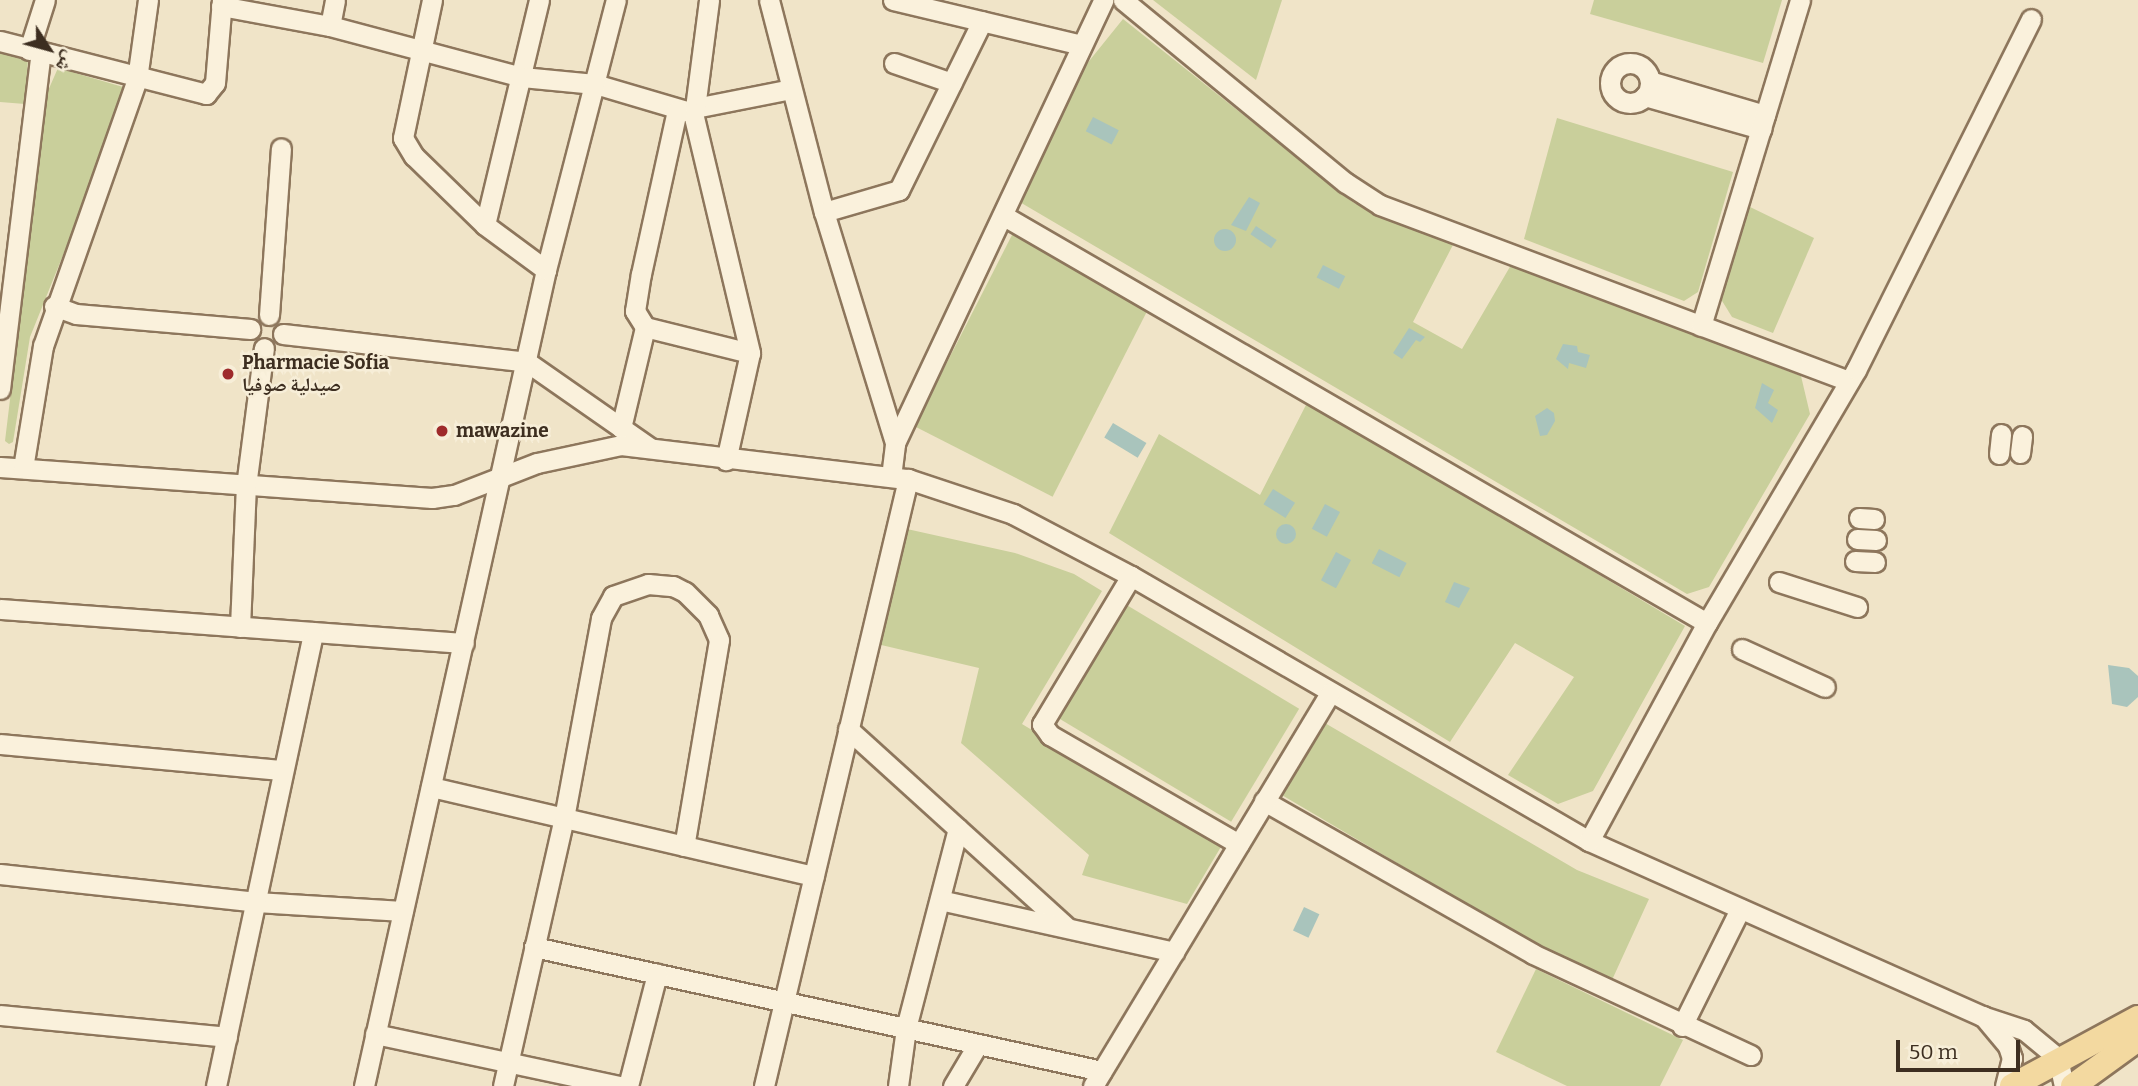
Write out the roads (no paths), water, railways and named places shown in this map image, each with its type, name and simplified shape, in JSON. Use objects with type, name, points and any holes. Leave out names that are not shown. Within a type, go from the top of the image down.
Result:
[{"type":"main road","points":[[2012,1086],[2058,1058],[2138,1018]]},
{"type":"main road","points":[[2076,1084],[2138,1039]]},
{"type":"street","points":[[0,389],[2,343],[35,51],[45,0]]},
{"type":"street","points":[[23,468],[34,384],[54,306],[137,79],[148,0]]},
{"type":"street","points":[[330,26],[335,0]]},
{"type":"street","points":[[432,0],[404,145],[485,225],[546,270]]},
{"type":"street","points":[[485,225],[539,0]]},
{"type":"street","points":[[363,1086],[546,270],[616,0]]},
{"type":"street","points":[[709,0],[688,110],[635,311],[645,327],[750,353]]},
{"type":"street","points":[[764,1086],[848,729],[900,478],[895,443],[824,212],[769,0]]},
{"type":"street","points":[[892,0],[1082,45]]},
{"type":"street","points":[[895,443],[1004,216],[1103,0]]},
{"type":"street","points":[[1123,0],[1367,198],[1849,381]]},
{"type":"street","points":[[1701,326],[1800,0]]},
{"type":"street","points":[[0,41],[201,94],[211,91],[215,83],[222,3],[330,26],[522,77],[595,84],[688,110],[791,89]]},
{"type":"street","points":[[1589,841],[1707,623],[1849,381],[2031,19]]},
{"type":"street","points":[[824,212],[899,190],[982,21]]},
{"type":"street","points":[[894,63],[952,83]]},
{"type":"street","points":[[1647,89],[1763,122]]},
{"type":"street","points":[[688,110],[750,353],[726,460]]},
{"type":"street","points":[[268,315],[281,148]]},
{"type":"street","points":[[1004,216],[1707,623]]},
{"type":"street","points":[[54,306],[76,314],[250,330]]},
{"type":"street","points":[[268,315],[280,321],[283,334],[276,345],[264,348],[253,342],[250,330],[256,318],[268,315]]},
{"type":"street","points":[[621,428],[645,327]]},
{"type":"street","points":[[283,334],[527,362],[650,448]]},
{"type":"street","points":[[240,627],[246,486],[264,348]]},
{"type":"street","points":[[0,467],[432,498],[454,495],[590,448],[650,448],[726,460],[900,478],[1013,514],[1131,576],[1329,693],[1589,841],[1982,1016],[2024,1030],[2058,1058],[2076,1084]]},
{"type":"street","points":[[1131,576],[1042,724],[1050,735],[1239,844]]},
{"type":"street","points":[[1779,582],[1857,607]]},
{"type":"street","points":[[503,1086],[564,818],[606,604],[635,587],[673,586],[708,615],[719,640],[684,846]]},
{"type":"street","points":[[0,609],[464,643]]},
{"type":"street","points":[[216,1086],[313,632]]},
{"type":"street","points":[[1742,649],[1825,687]]},
{"type":"street","points":[[534,947],[978,1044],[1097,1079],[1329,693]]},
{"type":"street","points":[[848,729],[1066,926]]},
{"type":"street","points":[[0,744],[282,771]]},
{"type":"street","points":[[431,787],[814,876]]},
{"type":"street","points":[[1265,801],[1533,954],[1682,1026],[1751,1055]]},
{"type":"street","points":[[898,1086],[906,1028],[958,829]]},
{"type":"street","points":[[0,874],[256,902],[403,911]]},
{"type":"street","points":[[940,900],[1174,952]]},
{"type":"street","points":[[1682,1026],[1740,909]]},
{"type":"street","points":[[628,1086],[657,974]]},
{"type":"street","points":[[0,1015],[227,1037]]},
{"type":"street","points":[[1982,1016],[2008,1046],[2012,1058],[2005,1086]]},
{"type":"street","points":[[375,1034],[509,1060],[620,1086]]},
{"type":"street","points":[[953,1086],[978,1044]]},
{"type":"water","points":[[1093,117],[1119,130],[1112,144],[1086,131]]},
{"type":"water","points":[[1249,197],[1260,203],[1246,231],[1231,225]]},
{"type":"water","points":[[1256,226],[1277,240],[1271,248],[1250,234]]},
{"type":"water","points":[[1221,229],[1229,229],[1236,236],[1236,244],[1229,251],[1221,251],[1214,244],[1214,236]]},
{"type":"water","points":[[1323,265],[1345,276],[1339,289],[1317,277]]},
{"type":"water","points":[[1409,328],[1425,337],[1420,342],[1416,340],[1402,359],[1393,353]]},
{"type":"water","points":[[1563,344],[1577,346],[1578,352],[1590,355],[1586,368],[1569,363],[1568,369],[1556,359]]},
{"type":"water","points":[[1762,383],[1774,390],[1768,403],[1778,410],[1772,423],[1755,408]]},
{"type":"water","points":[[1547,408],[1554,413],[1555,421],[1547,435],[1540,436],[1535,416]]},
{"type":"water","points":[[1113,423],[1146,443],[1138,458],[1104,438]]},
{"type":"water","points":[[1273,489],[1295,503],[1286,518],[1263,504]]},
{"type":"water","points":[[1325,504],[1340,512],[1327,537],[1312,529]]},
{"type":"water","points":[[1286,524],[1293,527],[1296,534],[1293,541],[1286,544],[1279,541],[1276,534],[1279,527]]},
{"type":"water","points":[[1379,549],[1407,563],[1399,577],[1372,563]]},
{"type":"water","points":[[1336,552],[1351,560],[1336,588],[1321,580]]},
{"type":"water","points":[[1454,582],[1470,588],[1459,608],[1445,602]]},
{"type":"water","points":[[2108,665],[2129,668],[2138,676],[2138,697],[2127,707],[2112,704]]},
{"type":"water","points":[[1304,907],[1319,914],[1308,938],[1293,931]]},
{"type":"place","name":"Pharmacie Sofia صيدلية صوفيا","points":[[228,374]]},
{"type":"place","name":"mawazine","points":[[442,431]]}]
